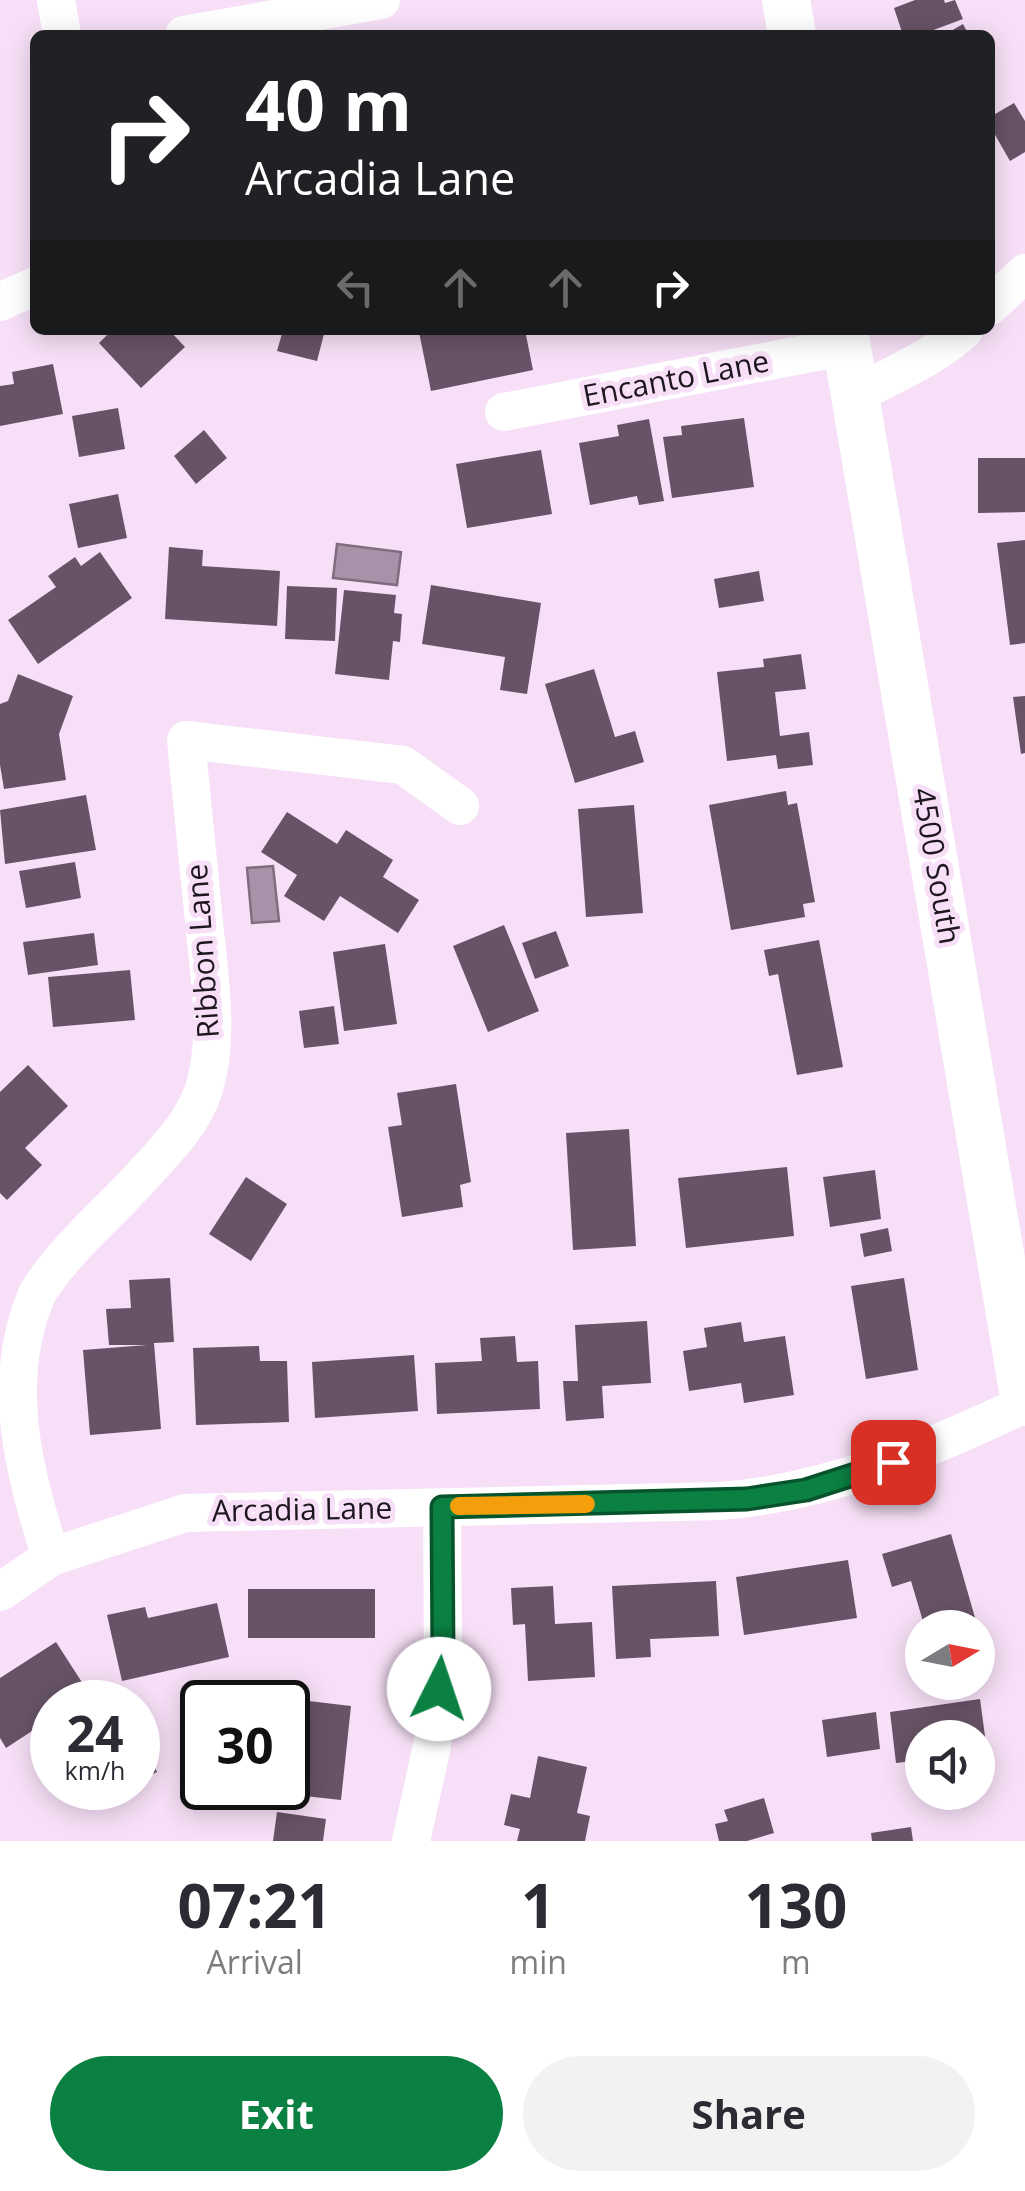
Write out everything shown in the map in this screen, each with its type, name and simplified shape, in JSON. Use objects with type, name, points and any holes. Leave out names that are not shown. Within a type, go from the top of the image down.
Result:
[{"type":"main road","points":[[786,0],[791,30]]},
{"type":"main road","name":"4500 South","points":[[846,338],[1020,1337],[1025,1403]]},
{"type":"street","points":[[56,0],[61,30]]},
{"type":"street","points":[[211,30],[375,0]]},
{"type":"street","points":[[995,301],[1025,273]]},
{"type":"street","points":[[0,302],[30,288]]},
{"type":"street","points":[[856,395],[919,362],[957,335]]},
{"type":"street","name":"Encanto Lane","points":[[504,412],[846,338]]},
{"type":"street","name":"Ribbon Lane","points":[[51,1557],[10,1422],[10,1383],[18,1336],[36,1294],[61,1262],[190,1121],[204,1088],[210,1058],[212,1008],[186,740],[403,765],[460,806]]},
{"type":"street","name":"Arcadia Lane","points":[[0,1592],[51,1557],[185,1512],[720,1501],[774,1496],[834,1482],[893,1462],[1025,1403]]},
{"type":"street","points":[[411,1841],[432,1746],[443,1660],[442,1507]]},
{"type":"shaded area","points":[[337,544],[401,552],[397,585],[333,578]]},
{"type":"shaded area","points":[[273,866],[279,921],[252,923],[247,868]]},
{"type":"building","points":[[915,0],[955,0],[963,19],[933,30],[901,30],[894,8]]},
{"type":"building","points":[[1014,103],[1025,121],[1025,152],[1010,161],[995,135],[995,114]]},
{"type":"building","points":[[107,335],[174,335],[185,347],[141,388],[99,343]]},
{"type":"building","points":[[282,335],[324,335],[317,361],[277,351]]},
{"type":"building","points":[[420,335],[526,335],[533,370],[431,391]]},
{"type":"building","points":[[53,364],[63,414],[0,426],[0,386],[14,384],[12,372]]},
{"type":"building","points":[[118,408],[125,449],[79,457],[72,416]]},
{"type":"building","points":[[744,418],[754,487],[672,498],[663,437],[682,435],[681,426]]},
{"type":"building","points":[[649,419],[664,501],[639,505],[637,496],[590,505],[579,443],[619,436],[617,425]]},
{"type":"building","points":[[204,430],[227,458],[196,484],[174,456]]},
{"type":"building","points":[[541,450],[552,514],[467,528],[456,464]]},
{"type":"building","points":[[978,458],[1025,458],[1025,512],[978,513]]},
{"type":"building","points":[[118,494],[127,538],[78,548],[69,504]]},
{"type":"building","points":[[1025,540],[1025,643],[1010,645],[997,543]]},
{"type":"building","points":[[169,547],[203,550],[202,566],[280,571],[277,626],[165,619]]},
{"type":"building","points":[[100,552],[132,598],[38,664],[8,620],[56,587],[48,576],[75,557],[81,566]]},
{"type":"building","points":[[759,571],[764,601],[719,608],[714,579]]},
{"type":"building","points":[[431,585],[541,603],[527,694],[500,690],[505,657],[422,644]]},
{"type":"building","points":[[287,586],[337,588],[335,641],[285,639]]},
{"type":"building","points":[[344,590],[396,595],[394,613],[402,614],[400,642],[393,641],[389,680],[335,674]]},
{"type":"building","points":[[801,654],[806,689],[775,692],[780,736],[809,732],[813,765],[778,769],[776,755],[727,761],[717,672],[764,667],[763,659]]},
{"type":"building","points":[[594,669],[615,737],[635,731],[644,762],[575,783],[545,684]]},
{"type":"building","points":[[18,674],[73,696],[59,734],[66,780],[4,789],[0,704],[8,701]]},
{"type":"building","points":[[1025,696],[1025,753],[1021,754],[1013,697]]},
{"type":"building","points":[[786,791],[788,805],[797,803],[815,902],[803,904],[805,917],[731,930],[709,805]]},
{"type":"building","points":[[86,795],[96,850],[5,864],[0,810]]},
{"type":"building","points":[[634,805],[643,913],[586,917],[578,809]]},
{"type":"building","points":[[287,812],[337,844],[346,830],[393,860],[383,877],[419,900],[398,933],[340,896],[324,921],[284,896],[297,875],[261,852]]},
{"type":"building","points":[[75,862],[81,898],[26,908],[19,871]]},
{"type":"building","points":[[504,925],[539,1011],[488,1032],[453,946]]},
{"type":"building","points":[[556,931],[569,966],[535,979],[522,943]]},
{"type":"building","points":[[94,933],[98,965],[28,975],[23,942]]},
{"type":"building","points":[[819,940],[843,1067],[797,1075],[778,974],[769,976],[764,950]]},
{"type":"building","points":[[385,944],[397,1024],[344,1031],[333,952]]},
{"type":"building","points":[[130,970],[135,1020],[53,1027],[48,977]]},
{"type":"building","points":[[334,1006],[339,1044],[304,1048],[299,1011]]},
{"type":"building","points":[[28,1065],[68,1106],[25,1148],[42,1165],[7,1200],[0,1193],[0,1092]]},
{"type":"building","points":[[456,1084],[471,1182],[460,1185],[463,1207],[402,1217],[388,1127],[402,1125],[397,1093]]},
{"type":"building","points":[[629,1129],[636,1246],[573,1250],[566,1133]]},
{"type":"building","points":[[787,1167],[794,1236],[686,1248],[678,1178]]},
{"type":"building","points":[[875,1170],[881,1219],[830,1227],[823,1177]]},
{"type":"building","points":[[246,1177],[287,1204],[251,1261],[209,1234]]},
{"type":"building","points":[[888,1228],[892,1251],[864,1257],[860,1234]]},
{"type":"building","points":[[170,1278],[174,1342],[154,1343],[161,1429],[90,1435],[83,1350],[147,1345],[109,1345],[106,1309],[131,1308],[129,1280]]},
{"type":"building","points":[[904,1278],[918,1370],[866,1379],[851,1286]]},
{"type":"building","points":[[647,1321],[651,1383],[602,1386],[604,1418],[566,1421],[563,1381],[578,1381],[575,1325]]},
{"type":"building","points":[[741,1322],[744,1342],[785,1336],[794,1395],[744,1403],[741,1383],[689,1391],[683,1351],[707,1347],[704,1328]]},
{"type":"building","points":[[515,1336],[517,1362],[538,1361],[540,1409],[437,1414],[435,1363],[482,1361],[480,1338]]},
{"type":"building","points":[[259,1346],[260,1361],[287,1361],[289,1422],[196,1425],[193,1348]]},
{"type":"building","points":[[414,1355],[418,1411],[315,1418],[312,1362]]},
{"type":"building","points":[[951,1534],[973,1610],[920,1610],[911,1581],[892,1587],[882,1554]]},
{"type":"building","points":[[848,1560],[857,1618],[744,1635],[736,1577]]},
{"type":"building","points":[[716,1581],[719,1636],[650,1639],[651,1657],[616,1659],[612,1586]]},
{"type":"building","points":[[553,1586],[555,1624],[592,1622],[595,1677],[528,1681],[525,1624],[513,1625],[511,1588]]},
{"type":"building","points":[[248,1589],[375,1589],[375,1638],[248,1638]]},
{"type":"building","points":[[217,1603],[229,1657],[122,1680],[107,1615],[145,1607],[148,1618]]},
{"type":"building","points":[[56,1642],[80,1680],[30,1680],[30,1732],[6,1748],[0,1738],[0,1678]]},
{"type":"building","points":[[980,1700],[983,1720],[905,1720],[905,1762],[896,1763],[890,1712]]},
{"type":"building","points":[[310,1701],[351,1706],[341,1800],[310,1797]]},
{"type":"building","points":[[876,1712],[880,1749],[827,1757],[822,1720]]},
{"type":"building","points":[[538,1756],[587,1767],[577,1813],[590,1816],[585,1841],[517,1841],[520,1829],[504,1825],[511,1794],[530,1798]]},
{"type":"building","points":[[764,1798],[774,1833],[747,1841],[719,1841],[715,1824],[728,1821],[724,1810]]},
{"type":"building","points":[[277,1812],[326,1819],[323,1841],[273,1841]]},
{"type":"building","points":[[911,1827],[913,1841],[872,1841],[871,1833]]},
{"type":"slow traffic","points":[[459,1506],[586,1504]]},
{"type":"route","points":[[439,1689],[443,1660],[442,1507],[747,1499],[806,1490],[893,1462]]}]
